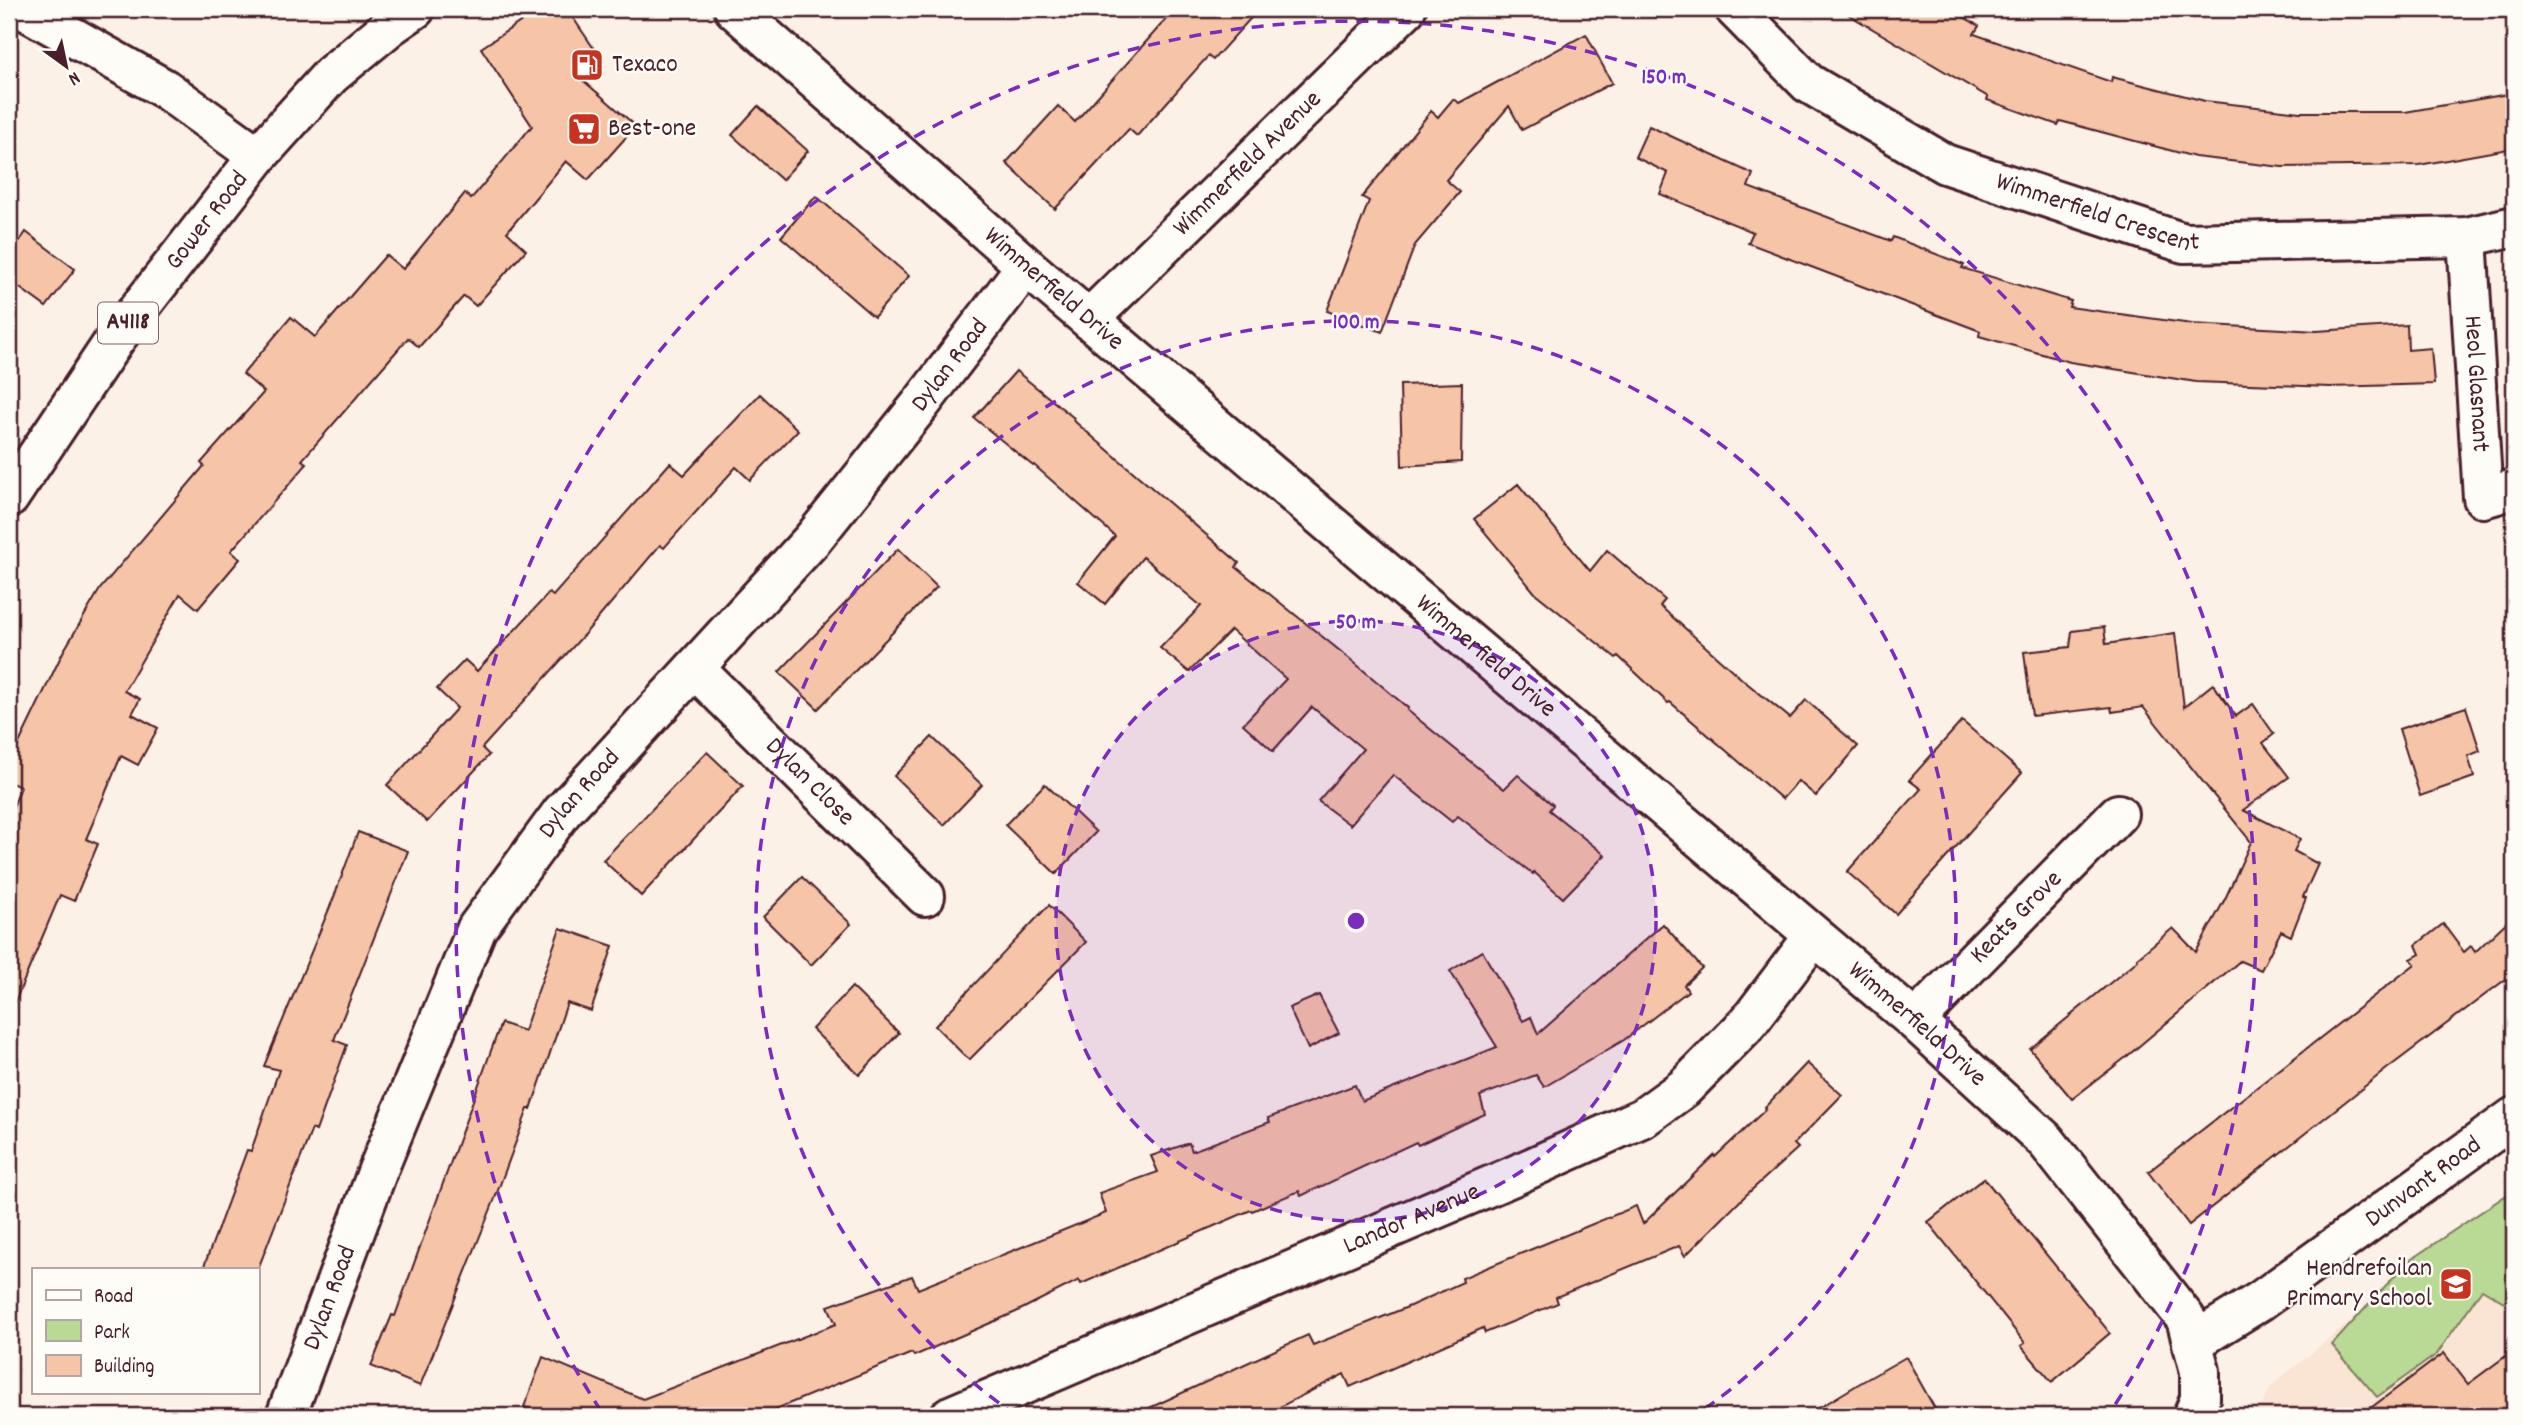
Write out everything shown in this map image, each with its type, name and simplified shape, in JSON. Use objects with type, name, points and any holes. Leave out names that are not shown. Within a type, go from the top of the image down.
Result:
[{"type":"street","points":[[23,9],[165,89],[258,156]]},
{"type":"street","name":"Gower Road","points":[[9,498],[116,338],[258,156],[331,75],[415,9]]},
{"type":"street","name":"Wimmerfield Drive","points":[[734,9],[1026,266],[1915,1021],[2046,1141],[2186,1319],[2200,1371],[2200,1399],[2193,1416]]},
{"type":"street","name":"Wimmerfield Avenue","points":[[1089,319],[1406,9]]},
{"type":"street","name":"Wimmerfield Crescent","points":[[1735,9],[1808,83],[1945,164],[2184,243],[2467,237],[2514,226]]},
{"type":"street","name":"Heol Glasnant","points":[[2467,237],[2483,498],[2514,489]]},
{"type":"street","name":"Dylan Road","points":[[288,1416],[378,1170],[477,928],[562,812],[812,540],[1026,266]]},
{"type":"street","name":"Dylan Close","points":[[695,669],[927,896]]},
{"type":"street","name":"Keats Grove","points":[[1915,1021],[2118,814]]},
{"type":"street","name":"Landor Avenue","points":[[950,1416],[1511,1177],[1644,1117],[1684,1088],[1748,1023],[1814,936]]},
{"type":"street","name":"Dunvant Road","points":[[2192,1343],[2260,1301],[2514,1117]]},
{"type":"shaded area","name":"Hendrefoilan Primary School","points":[[2514,1189],[2514,1416],[2257,1416],[2271,1386]]},
{"type":"green space","points":[[2514,1190],[2514,1294],[2504,1302],[2482,1289],[2437,1354],[2377,1397],[2332,1345],[2407,1262]]},
{"type":"building","points":[[540,9],[567,9],[601,59],[577,75],[636,126],[588,180],[566,161],[507,232],[526,250],[476,306],[464,296],[419,347],[408,338],[302,460],[307,464],[231,551],[240,559],[198,609],[180,594],[124,691],[140,699],[132,714],[158,728],[138,765],[121,756],[86,839],[98,844],[74,901],[60,895],[9,1016],[9,817],[21,787],[9,782],[9,764],[63,652],[100,589],[204,466],[201,463],[264,392],[243,374],[291,317],[315,337],[386,255],[403,269],[465,193],[471,199],[532,126],[481,48]]},
{"type":"building","points":[[1175,9],[1259,9],[1213,60],[1208,56],[1137,136],[1129,129],[1055,209],[1006,163],[1058,106],[1075,122]]},
{"type":"building","points":[[1839,9],[1950,9],[1979,26],[1974,34],[2111,82],[2112,77],[2205,101],[2300,112],[2405,112],[2514,93],[2514,148],[2419,165],[2282,167],[2195,157],[2060,121],[2058,125],[1987,100],[1988,97]]},
{"type":"building","points":[[1586,34],[1612,83],[1522,130],[1509,106],[1446,180],[1460,192],[1415,245],[1382,332],[1327,311],[1369,201],[1362,197],[1431,111],[1438,117],[1453,99],[1459,103]]},
{"type":"building","points":[[758,106],[808,151],[782,180],[732,135]]},
{"type":"building","points":[[1649,126],[1753,174],[1748,187],[1891,241],[1893,237],[1964,265],[1962,268],[2071,301],[2069,307],[2192,324],[2317,331],[2407,325],[2408,350],[2431,348],[2434,384],[2330,387],[2196,382],[2070,362],[1979,336],[1980,331],[1748,243],[1753,232],[1660,194],[1668,173],[1635,157]]},
{"type":"building","points":[[816,196],[909,276],[874,317],[781,237]]},
{"type":"building","points":[[26,232],[75,269],[46,307],[9,280],[9,256]]},
{"type":"building","points":[[1016,371],[1074,418],[1073,420],[1239,563],[1236,567],[1350,659],[1408,708],[1407,710],[1504,789],[1518,775],[1553,805],[1549,810],[1605,855],[1563,898],[1534,872],[1533,874],[1458,816],[1452,822],[1393,775],[1350,825],[1318,801],[1363,749],[1312,707],[1273,751],[1243,724],[1286,679],[1231,630],[1189,672],[1160,648],[1201,606],[1143,557],[1105,604],[1078,582],[1115,536],[1034,465],[974,418]]},
{"type":"building","points":[[1462,383],[1461,462],[1402,466],[1400,385]]},
{"type":"building","points":[[760,394],[798,430],[750,480],[736,467],[664,548],[660,545],[482,748],[489,755],[427,822],[387,785],[457,708],[437,689],[465,660],[477,671],[549,593],[553,596],[670,463],[684,475]]},
{"type":"building","points":[[1518,484],[1590,571],[1607,550],[1665,600],[1660,606],[1790,718],[1806,700],[1858,746],[1816,796],[1798,781],[1782,799],[1668,703],[1618,656],[1616,658],[1535,593],[1474,519]]},
{"type":"building","points":[[898,549],[937,587],[818,709],[779,672]]},
{"type":"building","points":[[2104,627],[2106,644],[2175,633],[2184,707],[2213,684],[2236,716],[2253,704],[2274,734],[2263,743],[2289,777],[2243,810],[2300,839],[2294,851],[2318,864],[2303,897],[2306,898],[2291,936],[2281,931],[2261,970],[2240,961],[2072,1099],[2030,1049],[2173,928],[2196,952],[2225,899],[2251,842],[2143,707],[2112,712],[2111,707],[2032,716],[2024,652],[2070,647],[2072,631]]},
{"type":"building","points":[[2466,707],[2480,751],[2468,756],[2474,777],[2420,796],[2399,729]]},
{"type":"building","points":[[1962,721],[2022,773],[1896,914],[1847,872],[1921,789],[1909,780]]},
{"type":"building","points":[[932,737],[982,785],[944,825],[894,776]]},
{"type":"building","points":[[707,752],[743,786],[641,896],[603,860]]},
{"type":"building","points":[[1045,784],[1096,832],[1056,874],[1005,825]]},
{"type":"building","points":[[358,832],[408,851],[334,1040],[347,1045],[316,1131],[312,1129],[258,1268],[203,1268],[247,1150],[251,1151],[279,1070],[264,1066]]},
{"type":"building","points":[[802,877],[851,924],[811,965],[763,917]]},
{"type":"building","points":[[1049,905],[1086,942],[969,1060],[935,1026]]},
{"type":"building","points":[[2514,915],[2514,973],[2388,1068],[2189,1225],[2148,1172],[2415,964],[2411,959],[2420,954],[2416,945],[2443,924],[2464,952],[2471,946],[2475,952]]},
{"type":"building","points":[[1663,924],[1702,968],[1684,985],[1688,991],[1624,1040],[1544,1087],[1536,1075],[1480,1096],[1485,1114],[1418,1145],[1416,1142],[1301,1196],[1299,1191],[1251,1210],[1081,1284],[1079,1280],[1016,1312],[914,1356],[912,1353],[759,1416],[558,1416],[524,1407],[543,1357],[643,1399],[836,1324],[828,1306],[912,1276],[918,1289],[1106,1213],[1099,1193],[1158,1172],[1151,1156],[1189,1143],[1192,1151],[1270,1122],[1268,1118],[1355,1085],[1362,1101],[1497,1047],[1450,971],[1482,951],[1523,1021],[1531,1017],[1538,1034]]},
{"type":"building","points":[[560,928],[613,946],[591,1011],[567,1003],[531,1109],[528,1109],[420,1386],[371,1366],[392,1315],[395,1316],[501,1023],[524,1031]]},
{"type":"building","points":[[852,987],[899,1033],[859,1075],[812,1029]]},
{"type":"building","points":[[1319,995],[1339,1033],[1308,1049],[1289,1008]]},
{"type":"building","points":[[1807,1063],[1842,1095],[1794,1144],[1798,1148],[1685,1256],[1679,1246],[1556,1297],[1558,1303],[1485,1333],[1483,1328],[1350,1387],[1344,1374],[1262,1416],[1132,1416],[1308,1335],[1313,1345],[1410,1306],[1463,1282],[1462,1278],[1636,1206],[1643,1224],[1766,1109]]},
{"type":"building","points":[[1984,1178],[2110,1333],[2052,1382],[2021,1346],[2025,1343],[1928,1222]]},
{"type":"building","points":[[2514,1350],[2514,1416],[2360,1416],[2444,1353],[2468,1384]]},
{"type":"building","points":[[1906,1357],[1939,1416],[1806,1416],[1862,1382]]},
{"type":"place","name":"Texaco","points":[[587,65]]},
{"type":"place","name":"Best-one","points":[[584,129]]},
{"type":"place","name":"Hendrefoilan Primary School","points":[[2456,1284]]}]
